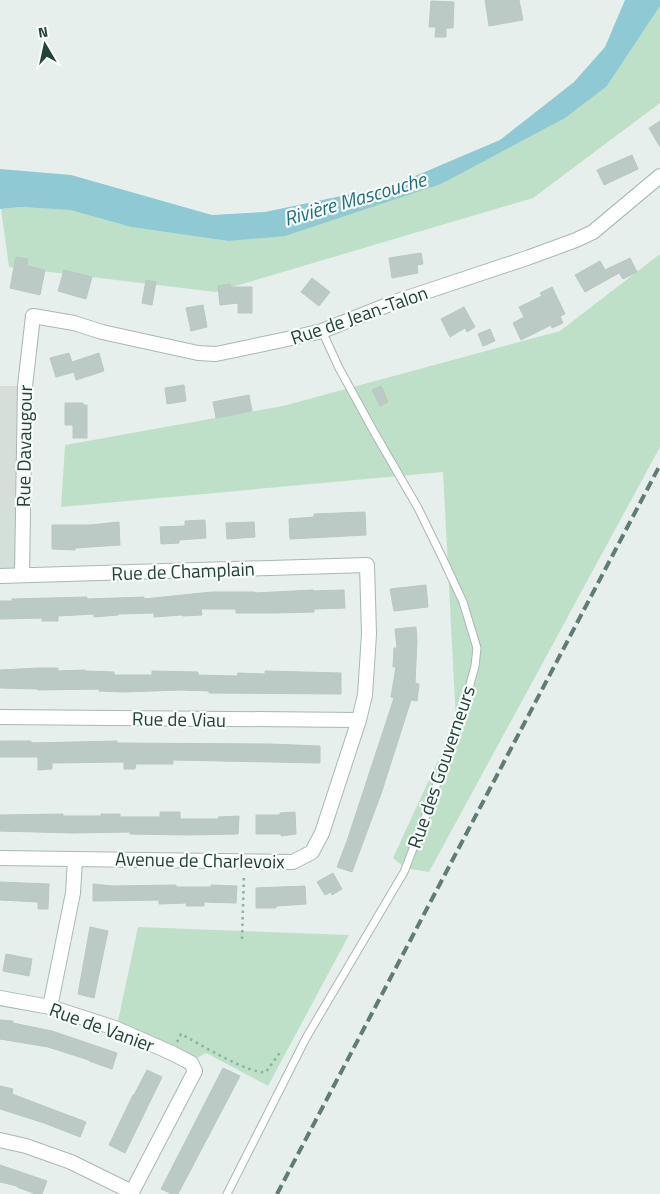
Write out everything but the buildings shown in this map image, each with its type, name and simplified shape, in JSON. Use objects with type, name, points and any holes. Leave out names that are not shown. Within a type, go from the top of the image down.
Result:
[{"type":"street","name":"Rue de Jean-Talon","points":[[33,316],[74,323],[102,332],[198,353],[216,354],[322,331],[395,302],[576,240],[593,232],[660,176]]},
{"type":"street","name":"Rue Davaugour","points":[[22,575],[25,386],[33,316]]},
{"type":"street","name":"Rue de Champlain","points":[[0,576],[367,566]]},
{"type":"street","name":"Avenue de Charlevoix","points":[[0,858],[293,862],[312,852],[322,833],[359,720],[365,695],[369,634],[367,566]]},
{"type":"street","name":"Rue de Viau","points":[[0,717],[359,720]]},
{"type":"street","points":[[50,1007],[73,892],[75,860]]},
{"type":"street","name":"Rue de Vanier","points":[[0,998],[50,1007],[115,1028],[192,1063],[195,1071],[131,1193]]},
{"type":"street","points":[[0,1140],[26,1146],[71,1162],[131,1193]]},
{"type":"lane","name":"Rue des Gouverneurs","points":[[227,1194],[306,1038],[404,872],[428,810],[466,696],[477,648],[463,602],[434,540],[339,368],[322,331]]},
{"type":"path","points":[[242,939],[244,860]]},
{"type":"path","points":[[172,1053],[180,1034],[240,1065],[260,1073],[266,1072],[281,1051]]},
{"type":"shaded area","points":[[0,386],[25,386],[22,572],[0,573]]},
{"type":"green space","points":[[660,6],[660,103],[533,198],[215,292],[9,267],[1,209],[22,207],[70,210],[131,227],[228,241],[441,184],[607,86]]},
{"type":"green space","points":[[660,254],[660,447],[429,872],[405,868],[393,858],[456,721],[443,472],[61,507],[65,445],[283,406],[560,331]]},
{"type":"green space","points":[[138,927],[349,935],[268,1086],[206,1053],[193,1060],[117,1026]]},
{"type":"water","name":"Rivière Mascouche","points":[[625,0],[660,0],[660,6],[607,86],[565,118],[441,184],[285,236],[228,241],[131,227],[70,210],[22,207],[0,209],[0,169],[71,175],[212,215],[265,212],[394,185],[500,140],[574,82],[605,47]]},
{"type":"railway","points":[[277,1194],[660,465]]}]
